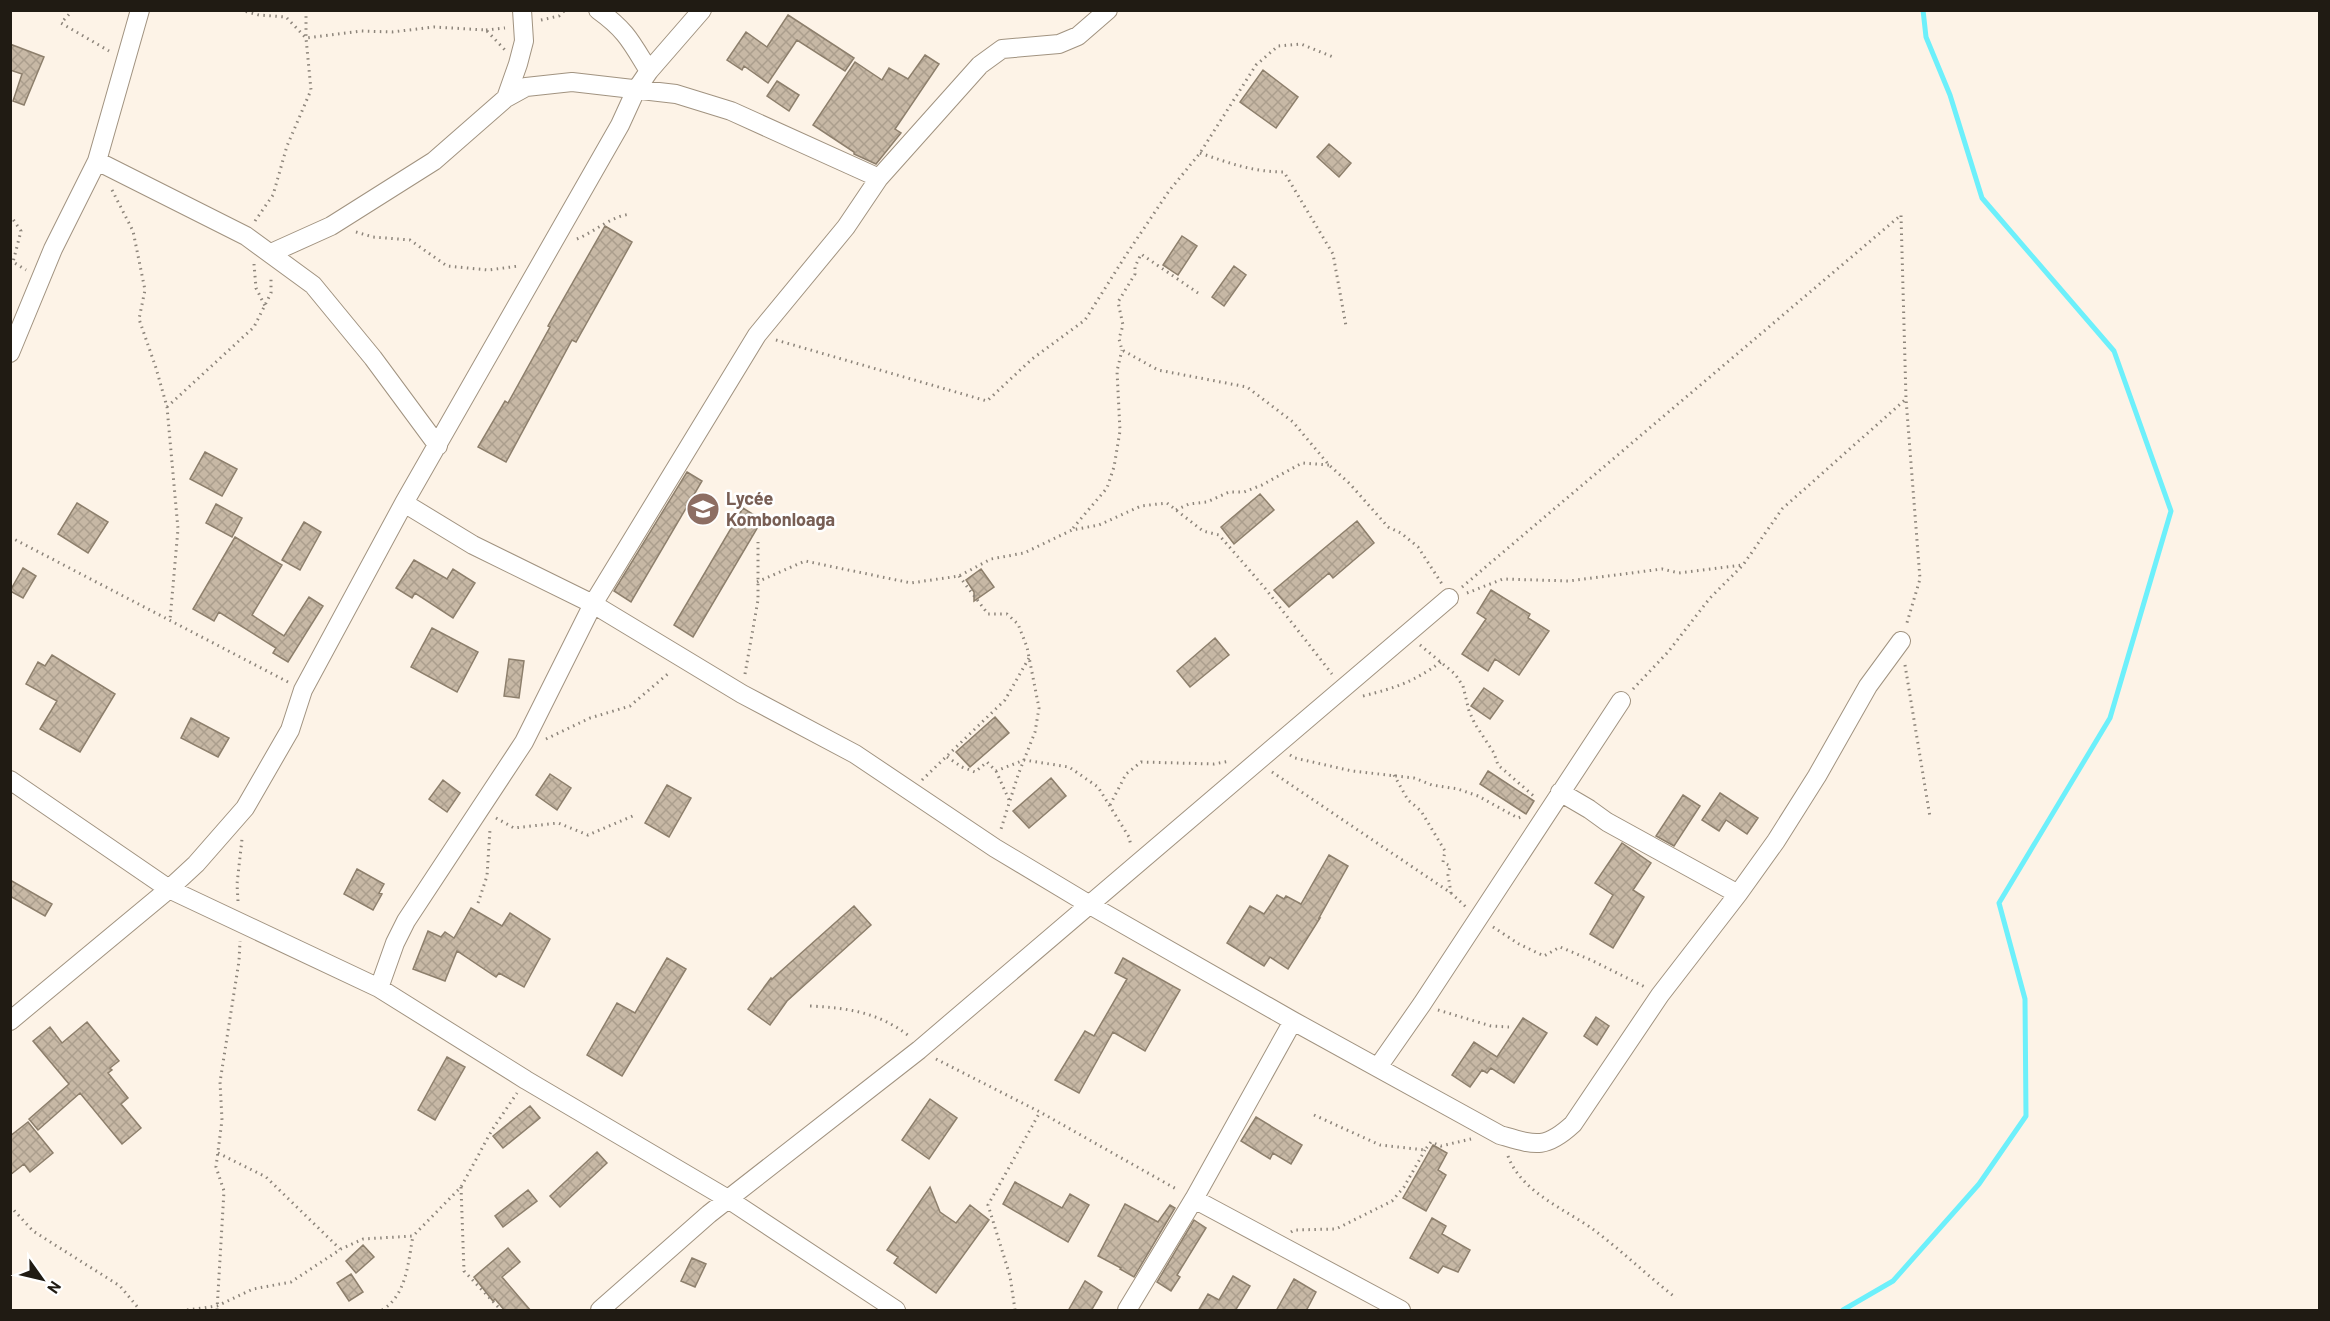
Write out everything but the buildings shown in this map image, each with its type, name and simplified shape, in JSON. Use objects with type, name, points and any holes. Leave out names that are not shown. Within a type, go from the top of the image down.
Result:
[{"type":"street","points":[[10,353],[39,280],[97,161],[140,10]]},
{"type":"street","points":[[506,98],[524,41],[522,10]]},
{"type":"street","points":[[598,10],[625,32],[649,71]]},
{"type":"street","points":[[10,1021],[169,888],[222,836],[245,807],[290,730],[303,690],[404,503],[620,124],[636,90],[649,71],[702,10]]},
{"type":"street","points":[[379,988],[394,943],[406,921],[524,742],[593,604],[757,335],[846,227],[879,178],[980,65],[1002,49],[1059,44],[1078,36],[1108,10]]},
{"type":"street","points":[[271,253],[331,225],[434,161],[506,98],[526,87],[572,82],[676,94],[731,111],[879,178]]},
{"type":"street","points":[[97,161],[246,236],[313,285],[332,306],[438,446]]},
{"type":"street","points":[[404,503],[472,545],[593,604],[742,694],[855,754],[995,848],[1293,1021],[1500,1135],[1525,1142],[1545,1144],[1559,1137],[1573,1124],[1660,995],[1776,842],[1868,686],[1901,641]]},
{"type":"street","points":[[600,1311],[728,1199],[919,1050],[1449,598]]},
{"type":"street","points":[[1378,1067],[1422,1004],[1621,701]]},
{"type":"street","points":[[10,780],[169,888],[379,988],[526,1080],[728,1199],[896,1311]]},
{"type":"street","points":[[1560,792],[1606,822],[1738,894]]},
{"type":"street","points":[[1128,1311],[1194,1199],[1293,1021]]},
{"type":"street","points":[[1194,1199],[1401,1311]]},
{"type":"path","points":[[73,10],[61,23],[126,61]]},
{"type":"path","points":[[240,10],[259,15],[286,17],[306,38]]},
{"type":"path","points":[[265,306],[256,288],[254,265],[257,247],[246,236],[273,195],[287,146],[311,90],[306,10]]},
{"type":"path","points":[[306,38],[361,31],[392,32],[434,27],[486,30],[518,64]]},
{"type":"path","points":[[757,335],[987,400],[1032,359],[1085,320],[1169,191],[1200,153],[1256,65],[1278,46],[1301,45],[1333,57]]},
{"type":"path","points":[[1200,153],[1245,169],[1284,172],[1333,254],[1346,326]]},
{"type":"path","points":[[97,161],[133,231],[145,290],[139,319],[156,368],[166,407],[178,529],[170,620]]},
{"type":"path","points":[[331,225],[373,237],[410,240],[447,266],[488,270],[517,267],[549,250],[589,234],[618,215],[631,214]]},
{"type":"path","points":[[10,215],[21,231],[13,262],[39,280]]},
{"type":"path","points":[[1449,598],[1901,215],[1906,399],[1920,579],[1901,641],[1930,817]]},
{"type":"path","points":[[166,407],[254,327],[271,293],[271,253]]},
{"type":"path","points":[[1072,530],[1107,488],[1114,467],[1120,431],[1117,370],[1122,350],[1119,339],[1123,325],[1118,302],[1135,274],[1135,267],[1141,254],[1198,293]]},
{"type":"path","points":[[1122,350],[1158,369],[1247,387],[1293,422],[1329,465],[1350,484],[1388,526],[1418,547],[1449,598]]},
{"type":"path","points":[[1621,701],[1668,652],[1710,598],[1743,565],[1782,509],[1906,399]]},
{"type":"path","points":[[1176,510],[1188,504],[1207,502],[1229,492],[1244,492],[1302,463],[1329,465]]},
{"type":"path","points":[[757,582],[805,561],[910,583],[959,576],[991,559],[1023,553],[1072,530],[1099,525],[1141,506],[1167,503],[1203,531],[1219,535],[1264,587],[1348,696],[1354,698],[1399,687],[1419,678],[1441,662]]},
{"type":"path","points":[[10,537],[303,690]]},
{"type":"path","points":[[742,694],[758,600],[758,542]]},
{"type":"path","points":[[1449,598],[1476,591],[1503,579],[1569,580],[1662,568],[1679,573],[1743,565]]},
{"type":"path","points":[[959,576],[988,614],[1007,614],[1018,624],[1029,658],[1039,708],[1035,732],[995,848]]},
{"type":"path","points":[[1407,634],[1455,674],[1463,686],[1469,711],[1498,765],[1538,799]]},
{"type":"path","points":[[912,793],[928,772],[947,757],[1005,700],[1029,658]]},
{"type":"path","points":[[524,742],[543,740],[590,718],[630,706],[676,668],[692,665]]},
{"type":"path","points":[[1110,804],[1126,774],[1141,762],[1214,764],[1287,753],[1295,758],[1352,771],[1414,778],[1432,785],[1458,789],[1478,796],[1518,818],[1527,814]]},
{"type":"path","points":[[947,757],[975,772],[987,762],[996,771],[1010,802]]},
{"type":"path","points":[[1261,758],[1451,893],[1477,917],[1519,944],[1544,956],[1560,947],[1660,995]]},
{"type":"path","points":[[996,771],[1024,760],[1069,767],[1098,787],[1110,804],[1130,837],[1135,866]]},
{"type":"path","points":[[1394,775],[1408,800],[1420,811],[1445,850],[1443,862],[1450,866],[1448,875],[1451,893]]},
{"type":"path","points":[[478,903],[487,876],[492,816],[514,828],[558,823],[588,835],[635,815]]},
{"type":"path","points":[[217,1308],[224,1191],[216,1167],[222,1120],[220,1082],[239,961],[241,921],[237,884],[242,837]]},
{"type":"path","points":[[1422,1004],[1480,1023],[1509,1027]]},
{"type":"path","points":[[810,1006],[831,1007],[876,1015],[908,1035],[919,1050],[1040,1112],[1194,1199]]},
{"type":"path","points":[[382,1311],[388,1307],[404,1285],[413,1236],[461,1187],[492,1130],[526,1080]]},
{"type":"path","points":[[1015,1311],[1010,1276],[988,1205],[1040,1112]]},
{"type":"path","points":[[1314,1115],[1380,1145],[1425,1150]]},
{"type":"path","points":[[1276,1244],[1294,1230],[1336,1229],[1392,1201],[1404,1187],[1431,1142],[1441,1146],[1500,1135],[1511,1164],[1533,1188],[1594,1230],[1676,1298]]},
{"type":"path","points":[[218,1153],[266,1177],[341,1249]]},
{"type":"path","points":[[461,1187],[464,1271],[501,1311]]},
{"type":"path","points":[[10,1206],[33,1231],[120,1286],[140,1311]]},
{"type":"path","points":[[187,1311],[217,1308],[253,1289],[291,1282],[341,1249],[363,1239],[413,1236]]},
{"type":"waterway","points":[[1843,1310],[1893,1281],[1979,1184],[2026,1116],[2025,999],[1999,903],[2110,718],[2171,511],[2114,351],[1982,198],[1950,95],[1926,37],[1923,10]]},
{"type":"place","name":"Lycée Kombonloaga","points":[[703,509]]}]
